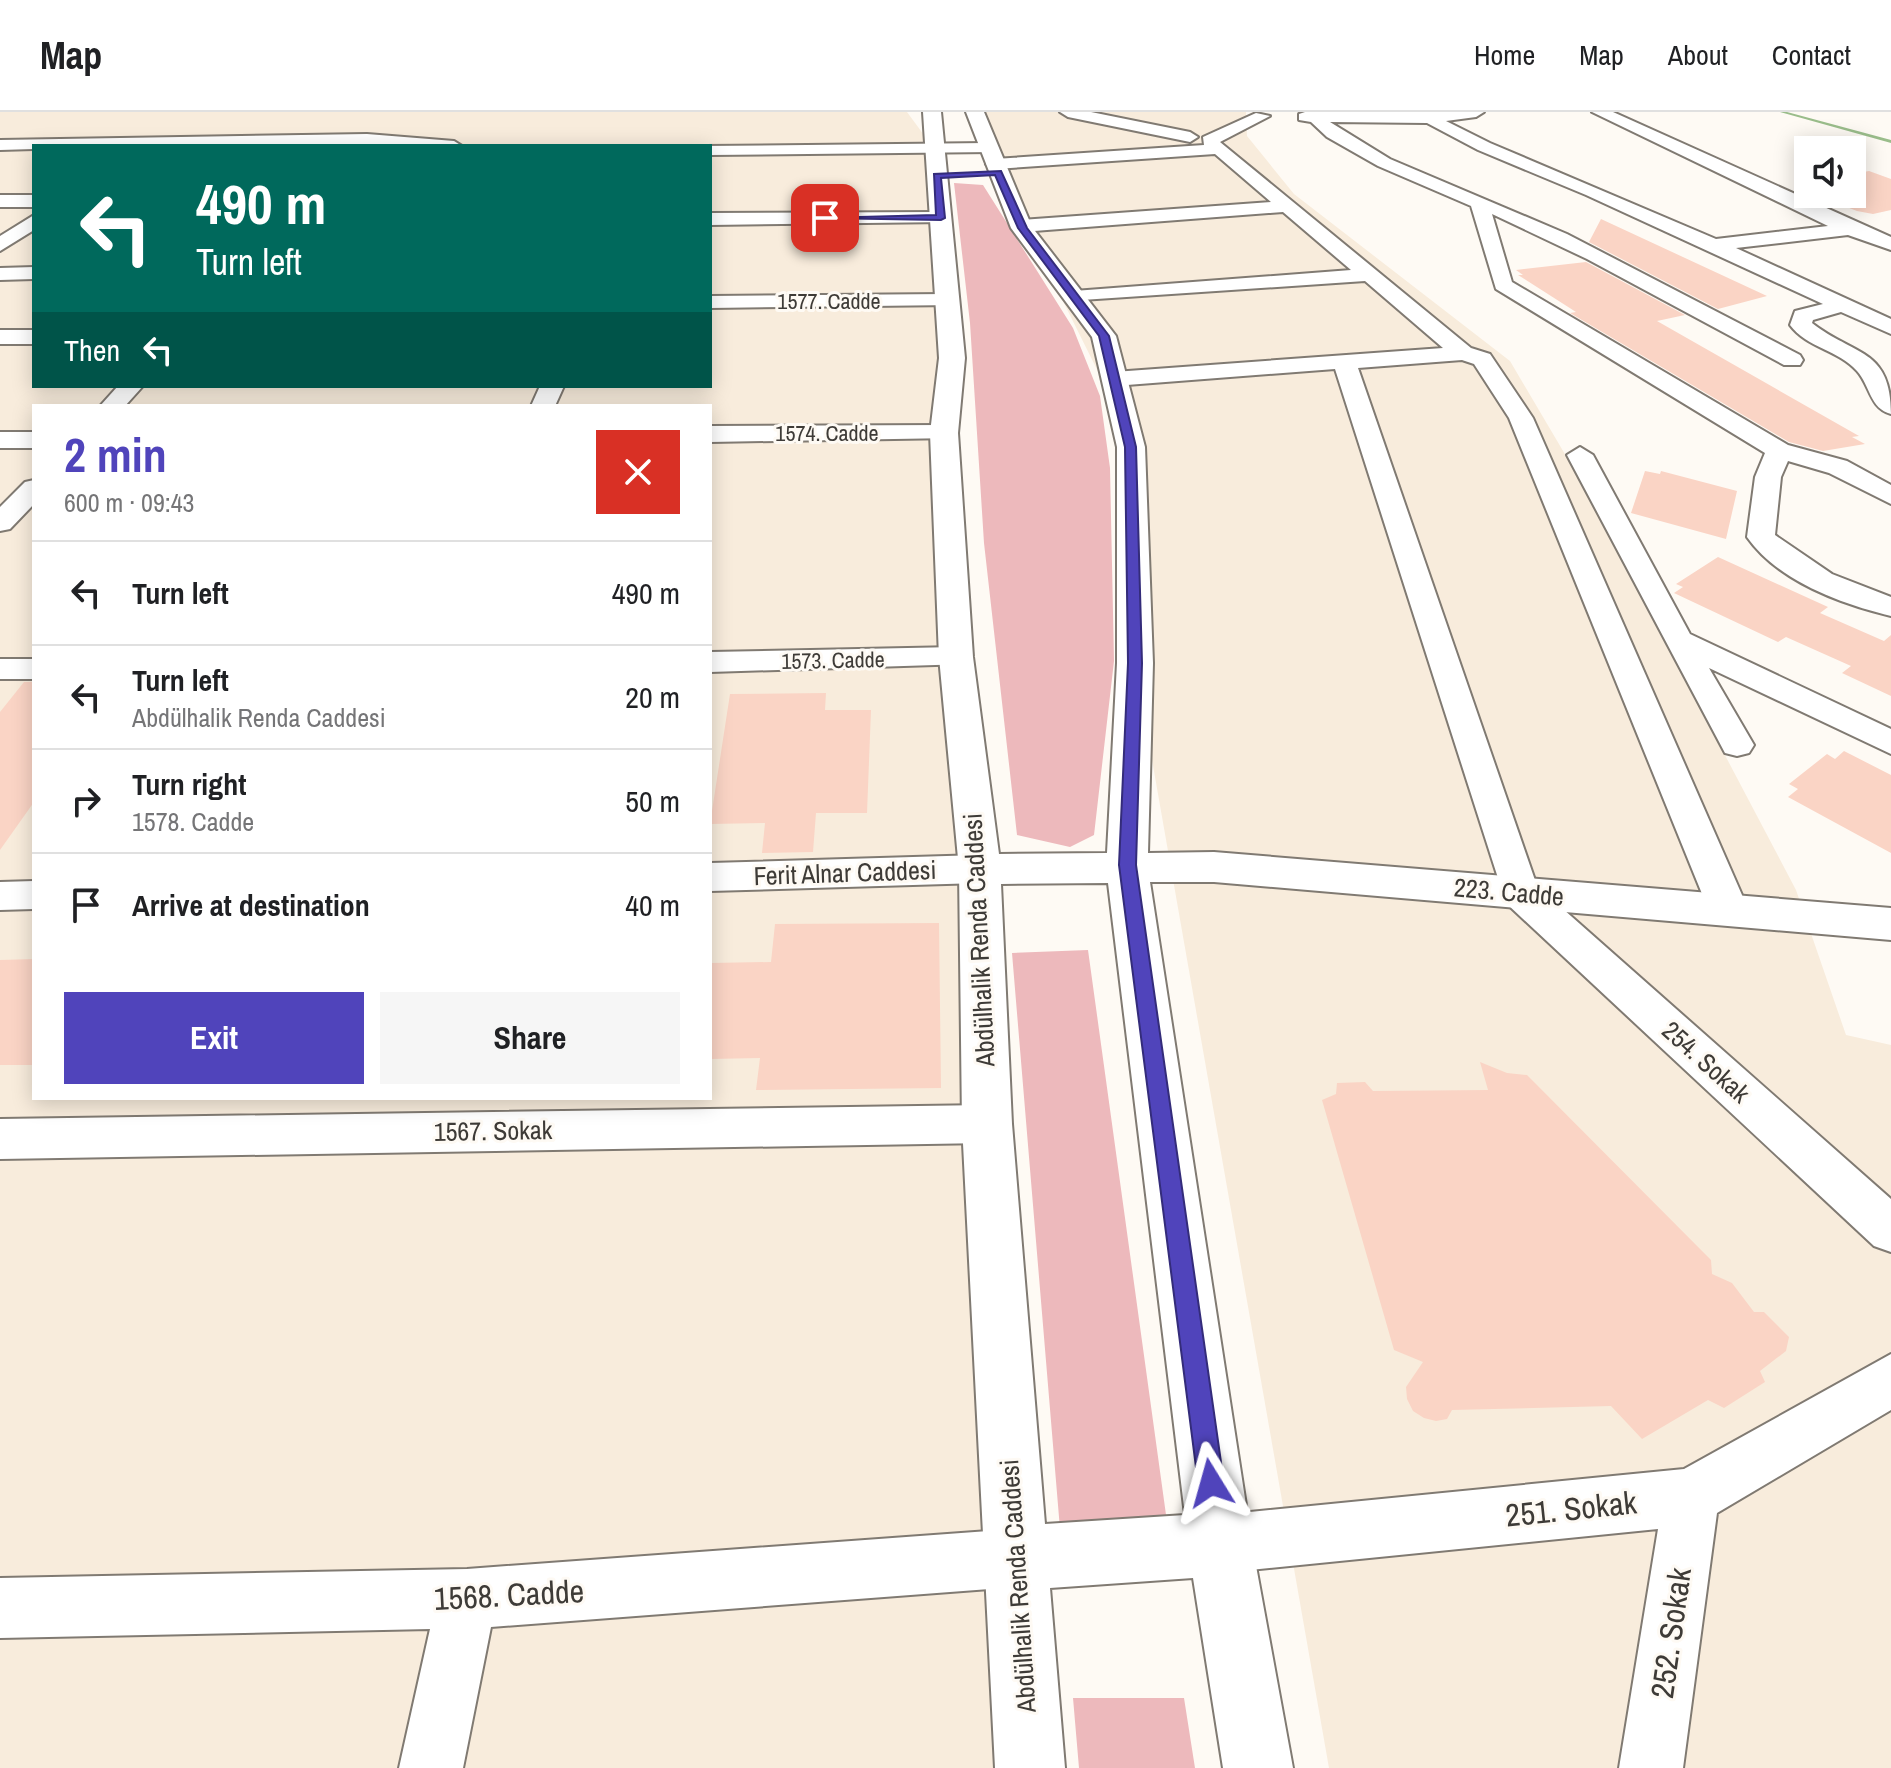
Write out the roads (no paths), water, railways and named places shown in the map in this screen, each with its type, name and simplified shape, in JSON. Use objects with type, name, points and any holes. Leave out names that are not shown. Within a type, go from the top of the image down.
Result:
[{"type":"main road","points":[[987,154],[1021,226],[1104,336],[1131,447],[1135,663],[1127,865],[1220,1544],[1258,1768]]},
{"type":"main road","name":"Abdülhalik Renda Caddesi","points":[[939,166],[952,358],[944,433],[956,657],[980,869],[987,1124],[1030,1768]]},
{"type":"main road","name":"223. Cadde","points":[[980,869],[1127,865],[1214,867],[1891,924]]},
{"type":"main road","points":[[1016,1558],[1220,1544]]},
{"type":"street","points":[[1068,112],[1214,145],[1463,353]]},
{"type":"street","points":[[712,219],[987,154],[1214,145],[1271,115],[1315,117],[1476,112]]},
{"type":"street","points":[[1600,112],[1856,231],[1891,244]]},
{"type":"street","points":[[1425,115],[1458,137],[1498,156],[1573,183],[1891,327]]},
{"type":"street","points":[[1315,117],[1329,133],[1365,153],[1528,223],[1792,360]]},
{"type":"street","points":[[363,142],[384,121]]},
{"type":"street","points":[[712,150],[871,142],[939,166]]},
{"type":"street","points":[[121,144],[408,144]]},
{"type":"street","points":[[0,145],[32,145]]},
{"type":"street","points":[[0,201],[32,201]]},
{"type":"street","points":[[1479,202],[1503,285],[1779,450],[1838,467],[1891,496]]},
{"type":"street","points":[[1021,226],[1286,206]]},
{"type":"street","points":[[0,245],[32,222]]},
{"type":"street","points":[[1714,245],[1891,228]]},
{"type":"street","points":[[0,274],[32,273]]},
{"type":"street","points":[[1074,297],[1369,275]]},
{"type":"street","name":"1577. Cadde","points":[[712,302],[947,300]]},
{"type":"street","points":[[1842,305],[1803,316],[1801,325],[1811,335],[1860,360],[1874,375],[1879,396],[1891,407]]},
{"type":"street","points":[[0,337],[32,337]]},
{"type":"street","points":[[1114,379],[1463,353],[1482,359],[1521,418],[1729,911]]},
{"type":"street","points":[[1344,362],[1520,893]]},
{"type":"street","points":[[114,404],[129,388]]},
{"type":"street","name":"1574. Cadde","points":[[712,434],[944,433]]},
{"type":"street","points":[[0,440],[32,440]]},
{"type":"street","points":[[1779,450],[1768,477],[1761,537],[1792,565],[1835,587],[1891,607]]},
{"type":"street","points":[[1580,455],[1737,745]]},
{"type":"street","points":[[0,523],[32,490]]},
{"type":"street","points":[[1678,640],[1891,743]]},
{"type":"street","name":"1573. Cadde","points":[[712,662],[956,657]]},
{"type":"street","points":[[0,669],[32,669]]},
{"type":"street","name":"Ferit Alnar Caddesi","points":[[712,877],[980,869]]},
{"type":"street","name":"254. Sokak","points":[[1520,893],[1891,1230]]},
{"type":"street","points":[[0,896],[32,895]]},
{"type":"street","name":"1567. Sokak","points":[[0,1139],[987,1124]]},
{"type":"street","name":"251. Sokak","points":[[1220,1544],[1691,1497],[1891,1380]]},
{"type":"street","name":"252. Sokak","points":[[1651,1768],[1691,1497]]},
{"type":"street","name":"1568. Cadde","points":[[0,1608],[467,1599],[1016,1558]]},
{"type":"street","points":[[431,1768],[467,1599]]},
{"type":"waterway","points":[[1782,112],[1891,142]]}]
